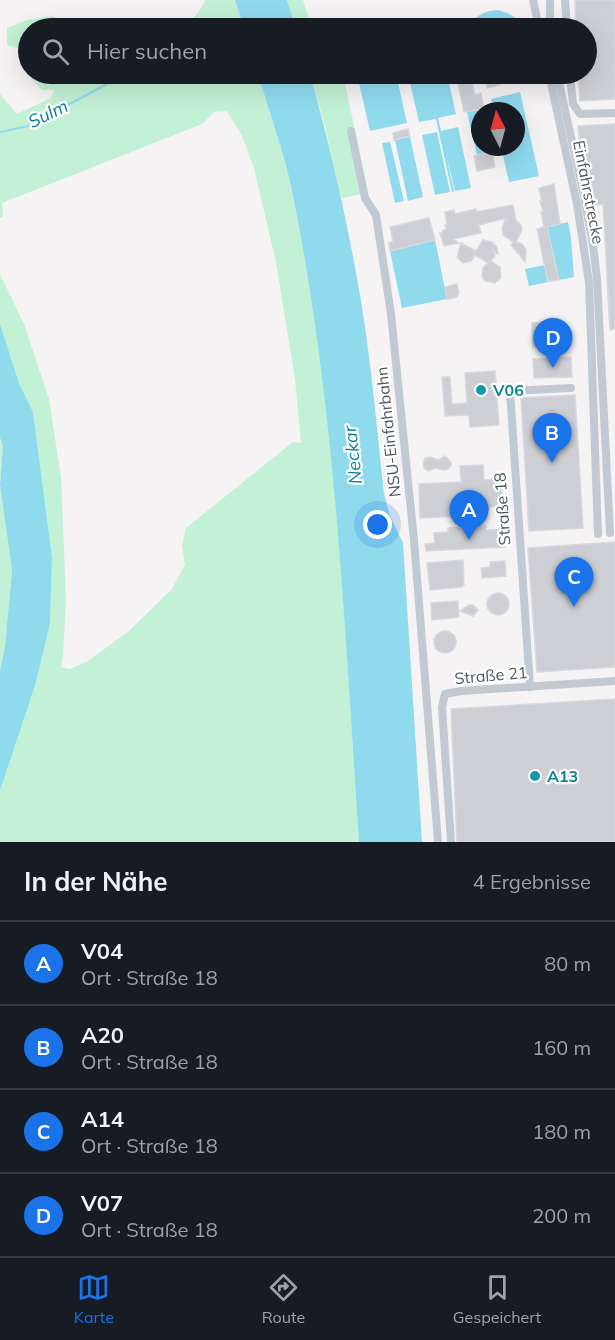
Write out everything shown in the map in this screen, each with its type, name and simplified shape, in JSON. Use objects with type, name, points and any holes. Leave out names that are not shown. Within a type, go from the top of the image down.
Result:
[{"type":"street","points":[[533,0],[537,18]]},
{"type":"street","points":[[550,0],[550,18]]},
{"type":"street","points":[[565,0],[566,18]]},
{"type":"street","name":"Einfahrstrecke","points":[[551,84],[577,204],[589,282],[598,534]]},
{"type":"street","name":"Einfahrstrecke","points":[[559,84],[583,191],[596,268],[610,533]]},
{"type":"street","points":[[571,84],[573,104],[580,114],[615,113]]},
{"type":"street","name":"NSU-Einfahrbahn","points":[[351,131],[365,198],[376,215],[391,314],[414,540],[438,842]]},
{"type":"street","name":"Straße 18","points":[[530,687],[510,391],[571,388]]},
{"type":"street","name":"Straße 21","points":[[451,842],[442,707],[445,694],[615,681]]},
{"type":"green space","points":[[205,0],[235,0],[241,18],[193,18]]},
{"type":"green space","points":[[287,0],[303,0],[309,18],[293,18]]},
{"type":"green space","points":[[18,24],[18,48],[7,45],[7,28]]},
{"type":"green space","points":[[36,84],[261,84],[289,176],[319,353],[337,515],[359,842],[0,842],[0,791],[35,686],[50,624],[52,557],[33,412],[19,383],[0,324],[0,274],[24,324],[49,399],[61,477],[66,601],[61,667],[70,669],[88,661],[129,631],[172,589],[185,565],[182,545],[186,528],[293,442],[301,443],[295,379],[276,262],[254,168],[242,136],[227,111],[214,112],[202,124],[2,203],[3,216],[0,218],[0,94],[17,114],[51,98],[54,90],[42,90]]},
{"type":"green space","points":[[313,84],[345,84],[368,193],[341,198]]},
{"type":"green space","points":[[0,438],[3,446],[0,485]]},
{"type":"green space","points":[[0,485],[12,570],[5,647],[0,671]]},
{"type":"water","points":[[235,0],[287,0],[293,18],[241,18]]},
{"type":"water","points":[[498,10],[515,18],[476,18]]},
{"type":"water","name":"Neckar","points":[[261,84],[313,84],[356,273],[365,328],[384,494],[390,516],[403,543],[422,842],[359,842],[343,597],[329,434],[307,272],[289,176]]},
{"type":"water","points":[[359,84],[398,84],[407,123],[370,131]]},
{"type":"water","points":[[410,84],[449,84],[456,114],[438,118],[441,131],[458,127],[471,188],[455,191],[446,154],[454,192],[452,192],[436,119],[419,122]]},
{"type":"water","points":[[520,92],[522,102],[492,102],[491,99]]},
{"type":"water","points":[[471,111],[471,129],[467,112]]},
{"type":"water","points":[[525,114],[539,176],[509,182],[503,156],[525,156]]},
{"type":"water","points":[[437,132],[450,192],[435,195],[422,135]]},
{"type":"water","points":[[410,137],[423,197],[408,201],[395,140]]},
{"type":"water","points":[[390,142],[404,201],[395,203],[382,143]]},
{"type":"water","points":[[568,222],[574,277],[559,280],[547,227]]},
{"type":"water","points":[[435,240],[447,299],[402,308],[390,251]]},
{"type":"water","points":[[545,265],[548,282],[529,286],[525,269]]},
{"type":"water","points":[[0,324],[19,383],[33,412],[52,557],[50,624],[35,686],[0,791],[0,671],[5,647],[12,570],[0,485],[3,446],[0,438]]},
{"type":"building","points":[[575,0],[615,0],[615,99],[580,101],[579,84],[597,84],[597,18],[576,18]]},
{"type":"building","points":[[458,84],[473,84],[475,95],[481,93],[483,102],[471,102],[471,111],[464,112]]},
{"type":"building","points":[[486,84],[500,84],[500,85],[487,88]]},
{"type":"building","points":[[615,124],[615,329],[610,330],[603,204],[592,206],[587,165],[584,165],[578,126]]},
{"type":"building","points":[[408,129],[410,136],[394,140],[393,133]]},
{"type":"building","points":[[474,156],[493,156],[495,167],[477,171]]},
{"type":"building","points":[[554,184],[560,224],[547,227],[559,280],[548,282],[537,229],[544,227],[539,188]]},
{"type":"building","points":[[513,205],[516,220],[522,230],[516,242],[522,244],[526,250],[525,262],[511,245],[513,242],[503,235],[502,228],[506,218],[479,225],[481,233],[453,239],[459,243],[444,246],[440,233],[442,234],[447,225],[445,212],[454,210],[455,214],[476,209],[476,212]]},
{"type":"building","points":[[429,218],[435,240],[390,251],[389,243],[393,241],[390,227]]},
{"type":"building","points":[[483,240],[492,242],[497,247],[498,254],[493,251],[495,256],[491,261],[500,267],[501,278],[495,283],[485,281],[482,276],[483,268],[488,263],[475,255],[471,261],[463,263],[457,257],[461,243],[476,251]]},
{"type":"building","points":[[457,284],[459,293],[457,297],[447,299],[445,287]]},
{"type":"building","points":[[544,322],[545,336],[570,335],[570,345],[533,347],[532,323]]},
{"type":"building","points":[[571,357],[572,377],[534,378],[533,359]]},
{"type":"building","name":"V06","points":[[495,371],[499,425],[470,427],[469,415],[445,416],[442,377],[450,377],[452,404],[467,403],[465,373]]},
{"type":"building","points":[[575,395],[583,528],[529,531],[521,398]]},
{"type":"building","points":[[445,456],[451,462],[448,469],[436,468],[428,471],[424,468],[425,458],[431,457],[438,460]]},
{"type":"building","points":[[483,465],[484,480],[501,479],[503,506],[489,507],[485,509],[483,515],[477,515],[474,511],[461,512],[462,516],[420,518],[419,484],[461,482],[460,466]]},
{"type":"building","points":[[486,526],[486,530],[504,529],[505,547],[426,551],[425,544],[435,543],[434,533],[448,532],[448,528]]},
{"type":"building","points":[[615,542],[615,667],[537,672],[528,548]]},
{"type":"building","points":[[463,560],[464,585],[430,590],[427,563]]},
{"type":"building","points":[[505,561],[506,576],[482,578],[481,568],[490,567],[490,562]]},
{"type":"building","points":[[494,593],[502,593],[509,600],[509,608],[502,615],[494,615],[487,608],[487,600]]},
{"type":"building","points":[[458,601],[459,617],[432,620],[431,603]]},
{"type":"building","points":[[473,605],[478,610],[473,616],[460,611]]},
{"type":"building","points":[[441,631],[449,631],[456,638],[456,646],[449,653],[441,653],[434,646],[434,638]]},
{"type":"building","name":"A13","points":[[615,699],[615,842],[457,842],[451,709]]},
{"type":"waterway","name":"Sulm","points":[[0,132],[28,126],[107,84]]},
{"type":"place","name":"V07","points":[[553,368]]},
{"type":"place","name":"V06","points":[[481,390]]},
{"type":"place","name":"A20","points":[[552,463]]},
{"type":"place","name":"V04","points":[[469,540]]},
{"type":"place","name":"A14","points":[[574,607]]},
{"type":"place","name":"A13","points":[[535,776]]}]
